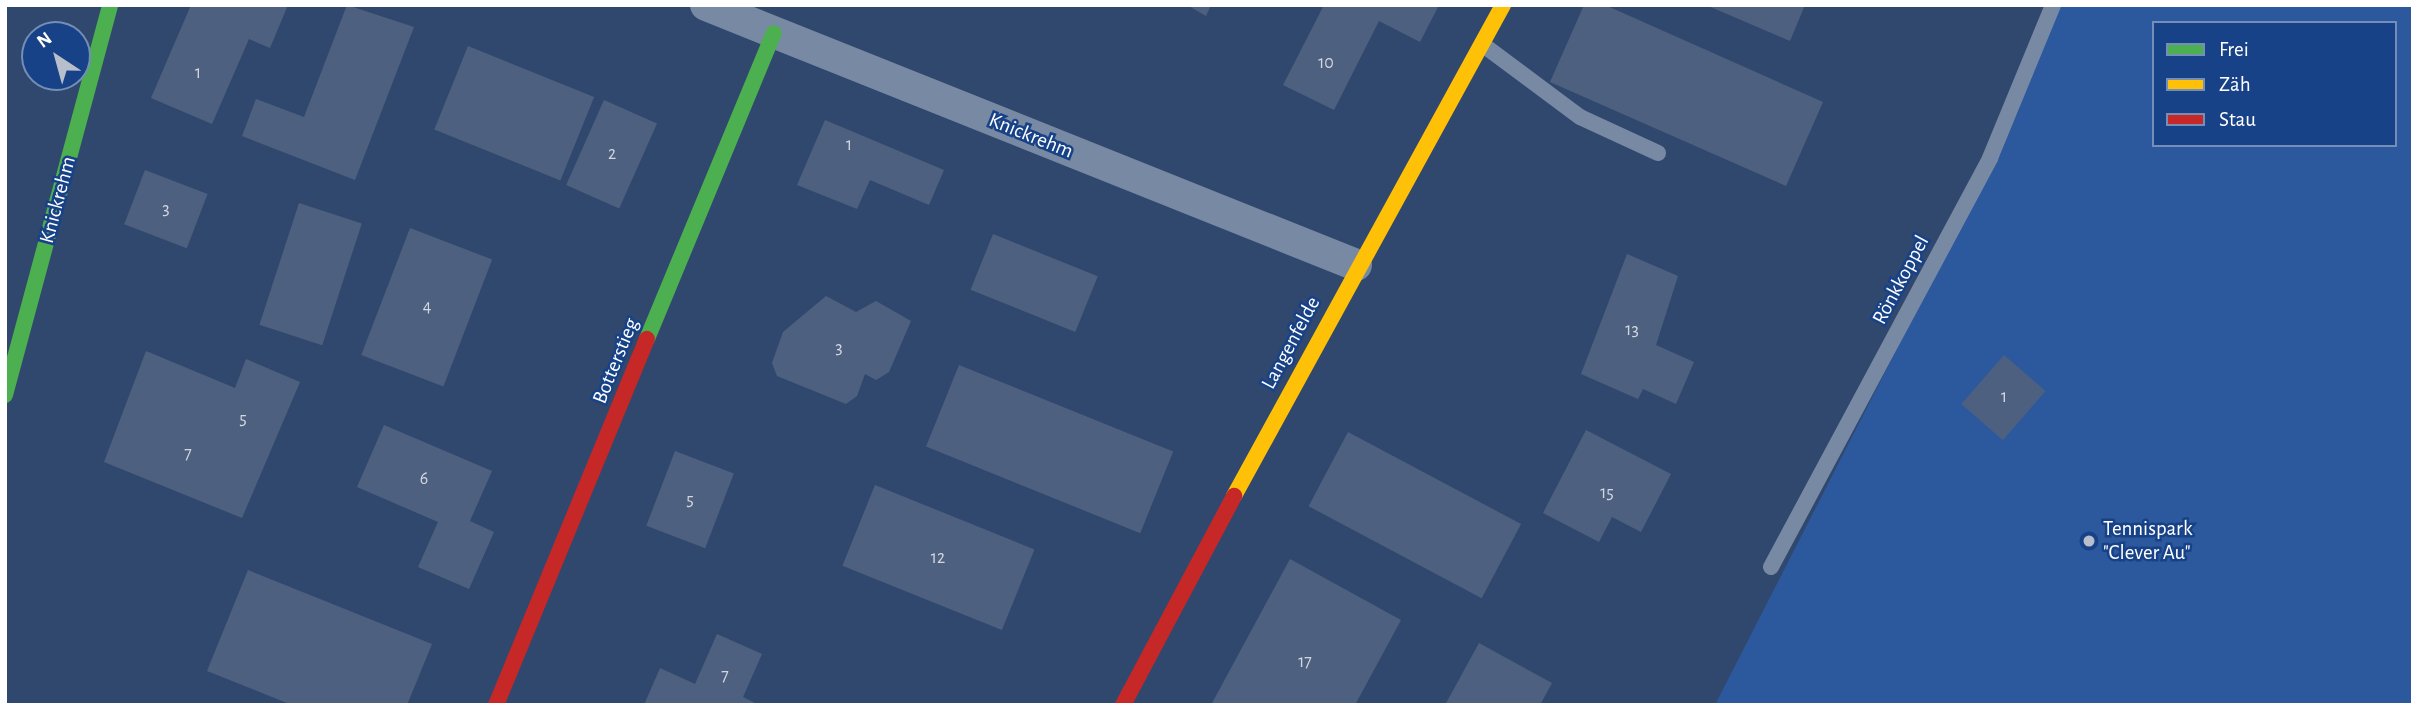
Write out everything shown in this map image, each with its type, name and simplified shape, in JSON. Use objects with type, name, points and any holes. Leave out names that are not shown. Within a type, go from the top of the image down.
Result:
[{"type":"street","name":"Knickrehm","points":[[5,395],[110,5]]},
{"type":"street","name":"Knickrehm","points":[[706,5],[1356,265]]},
{"type":"street","name":"Langenfelde","points":[[1123,705],[1356,265],[1503,5]]},
{"type":"street","name":"Botterstieg","points":[[496,705],[774,33]]},
{"type":"lane","name":"Rönkkoppel","points":[[1771,567],[1990,158],[2053,5]]},
{"type":"lane","points":[[1482,44],[1580,117],[1658,153]]},
{"type":"shaded area","name":"Tennispark \"Clever Au\"","points":[[2052,5],[2413,5],[2413,705],[1715,705],[2018,112]]},
{"type":"building","points":[[191,5],[288,5],[270,48],[249,39],[212,124],[151,98]]},
{"type":"building","points":[[347,5],[414,27],[355,180],[242,136],[256,99],[304,117]]},
{"type":"building","points":[[1187,5],[1211,5],[1206,16]]},
{"type":"building","points":[[1324,5],[1439,5],[1420,42],[1379,21],[1334,110],[1283,85]]},
{"type":"building","points":[[1584,5],[1605,5],[1823,102],[1786,186],[1550,82]]},
{"type":"building","points":[[1706,5],[1805,5],[1790,41]]},
{"type":"building","points":[[468,46],[594,97],[560,180],[434,129]]},
{"type":"building","points":[[604,100],[657,124],[619,209],[566,185]]},
{"type":"building","points":[[825,120],[944,170],[929,205],[870,180],[857,209],[797,185]]},
{"type":"building","points":[[145,170],[208,194],[187,248],[124,224]]},
{"type":"building","points":[[299,203],[362,223],[322,345],[259,325]]},
{"type":"building","points":[[410,228],[492,260],[443,387],[361,355]]},
{"type":"building","points":[[993,234],[1098,276],[1075,332],[971,290]]},
{"type":"building","points":[[1627,254],[1678,276],[1656,345],[1694,362],[1676,404],[1643,389],[1638,399],[1581,374]]},
{"type":"building","points":[[826,296],[856,312],[876,301],[911,321],[889,372],[876,380],[865,374],[857,396],[846,404],[777,376],[772,363],[783,332]]},
{"type":"building","points":[[146,351],[235,388],[246,359],[300,382],[242,518],[104,462]]},
{"type":"building","points":[[2004,355],[2046,391],[2003,440],[1961,404]]},
{"type":"building","points":[[959,365],[1173,452],[1140,533],[926,447]]},
{"type":"building","points":[[384,425],[492,471],[470,521],[494,532],[469,589],[418,567],[438,522],[357,487]]},
{"type":"building","points":[[1586,430],[1671,474],[1641,532],[1612,517],[1599,542],[1543,513]]},
{"type":"building","points":[[1348,432],[1521,524],[1482,598],[1309,506]]},
{"type":"building","points":[[675,451],[734,474],[705,548],[646,526]]},
{"type":"building","points":[[875,485],[1034,549],[1002,630],[842,566]]},
{"type":"building","points":[[1290,559],[1401,620],[1355,705],[1211,705]]},
{"type":"building","points":[[248,570],[432,644],[407,705],[292,705],[207,671]]},
{"type":"building","points":[[717,634],[762,654],[743,697],[759,705],[644,705],[660,668],[695,684]]},
{"type":"building","points":[[1479,643],[1552,683],[1540,705],[1445,705]]},
{"type":"traffic: fast","points":[[5,395],[110,5]]},
{"type":"traffic: fast","points":[[647,339],[774,33]]},
{"type":"traffic: slow","points":[[1234,496],[1503,5]]},
{"type":"traffic: jam","points":[[496,705],[647,339]]},
{"type":"traffic: jam","points":[[1123,705],[1234,496]]},
{"type":"place","name":"Tennispark \"Clever Au\"","points":[[2089,541]]}]
